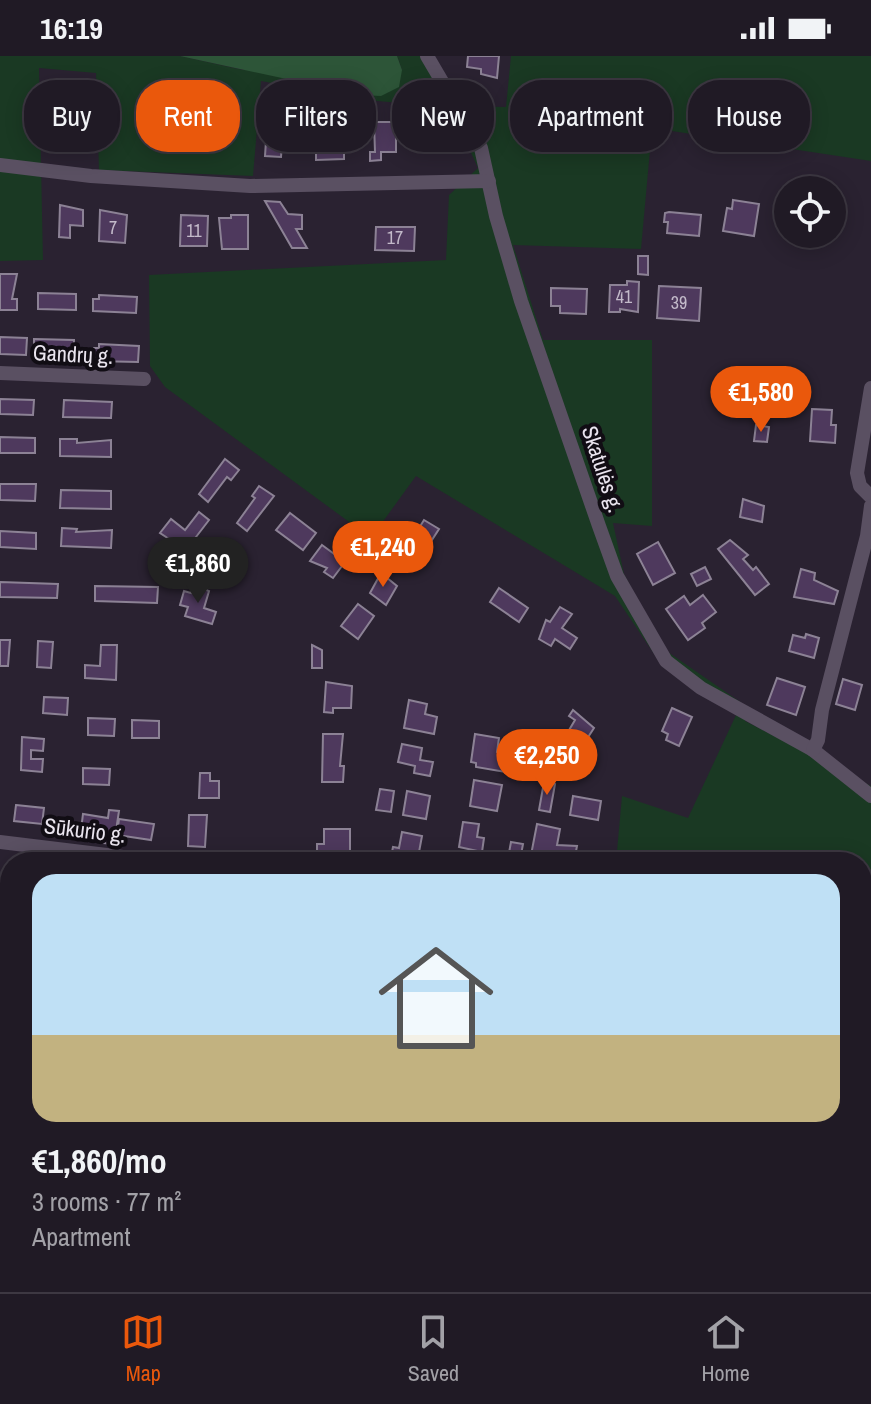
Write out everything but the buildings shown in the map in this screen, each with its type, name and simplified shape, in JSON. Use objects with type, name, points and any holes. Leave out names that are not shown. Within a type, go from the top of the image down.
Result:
[{"type":"street","name":"Skatulės g.","points":[[427,56],[481,148],[521,301],[617,576],[666,661],[701,688],[813,750],[871,796]]},
{"type":"street","points":[[0,165],[91,176],[250,186],[489,181]]},
{"type":"street","name":"Gandrų g.","points":[[0,373],[144,379]]},
{"type":"street","points":[[871,388],[857,473],[860,486],[871,497]]},
{"type":"street","points":[[813,750],[818,740],[822,710],[867,536],[871,506]]},
{"type":"street","name":"Sūkurio g.","points":[[0,842],[82,852]]},
{"type":"green space","points":[[0,56],[180,56],[243,70],[402,70],[397,56],[421,56],[438,80],[392,80],[392,102],[376,101],[376,80],[256,80],[253,176],[99,170],[98,152],[120,152],[120,80],[96,80],[96,73],[39,68],[39,80],[24,80],[24,152],[41,152],[43,260],[0,261]]},
{"type":"green space","points":[[180,56],[397,56],[402,70],[400,80],[392,80],[392,90],[381,96],[376,96],[376,80],[291,80]]},
{"type":"green space","points":[[511,56],[871,56],[871,161],[810,152],[810,80],[688,80],[688,133],[672,131],[672,80],[510,80],[510,152],[650,152],[641,249],[513,245],[543,340],[652,340],[652,526],[613,523],[624,574],[665,650],[749,708],[745,721],[871,786],[871,852],[617,852],[622,796],[688,818],[737,713],[663,667],[615,596],[416,476],[371,538],[165,387],[150,366],[149,275],[446,260],[449,195],[478,168],[471,152],[494,152],[494,107],[506,107]]}]
